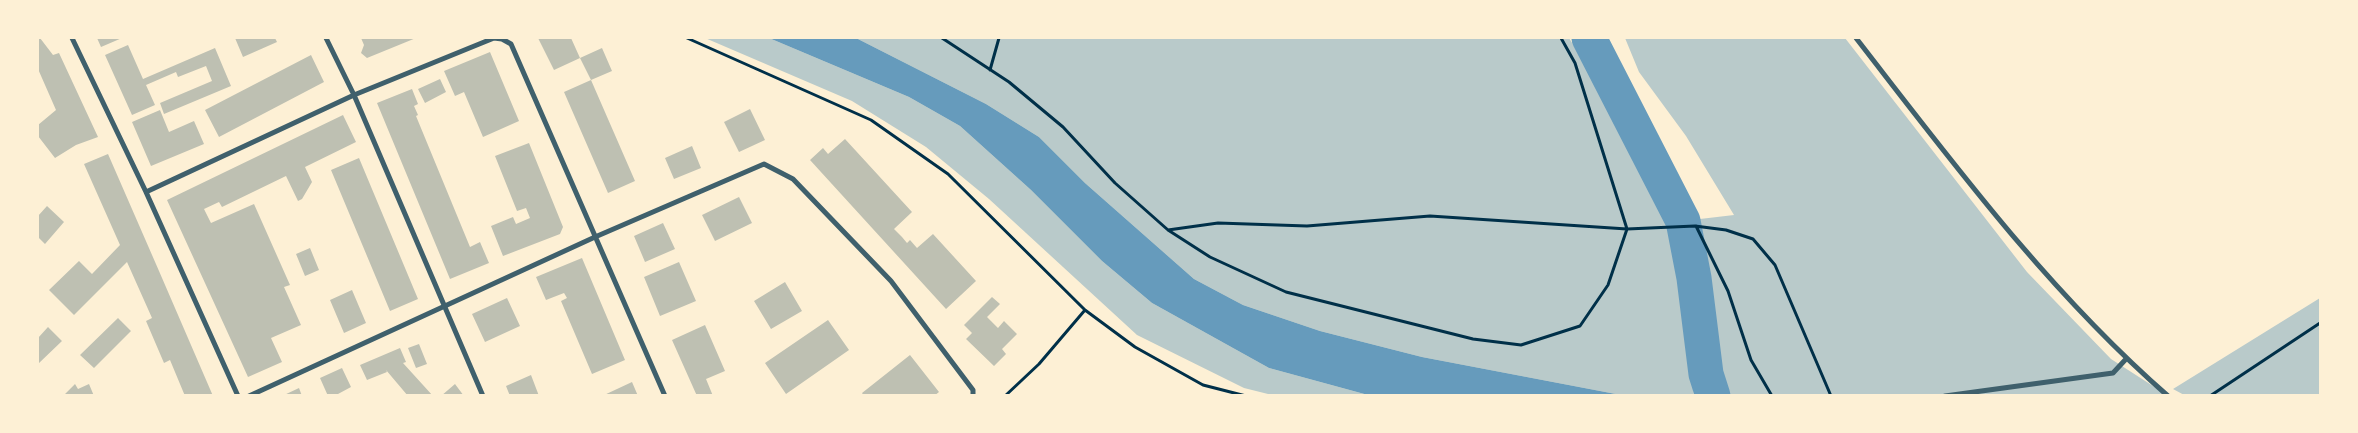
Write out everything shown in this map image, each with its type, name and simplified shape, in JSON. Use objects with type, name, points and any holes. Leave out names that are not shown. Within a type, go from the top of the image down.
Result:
[{"type":"street","points":[[72,38],[146,192],[238,396]]},
{"type":"street","points":[[326,38],[354,95],[483,396]]},
{"type":"street","points":[[146,192],[354,95],[494,38],[502,39],[511,44],[665,396]]},
{"type":"street","points":[[1856,38],[2034,262],[2126,359],[2168,396]]},
{"type":"street","points":[[249,396],[595,237],[764,164],[793,179],[891,281],[973,393]]},
{"type":"street","points":[[1945,396],[2113,373],[2126,359]]},
{"type":"path","points":[[687,38],[871,120],[948,174],[1085,310],[1135,347],[1203,385],[1246,396]]},
{"type":"path","points":[[942,38],[1009,82],[1063,127],[1115,183],[1168,230],[1210,257],[1286,292],[1473,339],[1521,346],[1580,326],[1608,285],[1627,229],[1575,63],[1561,38]]},
{"type":"path","points":[[990,70],[999,38]]},
{"type":"path","points":[[1168,230],[1218,223],[1307,226],[1430,216],[1627,229],[1696,226],[1726,230],[1753,239],[1775,264],[1830,396]]},
{"type":"path","points":[[1696,226],[1728,291],[1751,360],[1772,396]]},
{"type":"path","points":[[1005,396],[1039,364],[1085,310]]},
{"type":"path","points":[[2210,396],[2320,323]]},
{"type":"shaded area","points":[[705,38],[769,38],[909,97],[960,126],[1031,190],[1102,261],[1152,303],[1269,368],[1368,395],[1272,395],[1244,388],[1137,335],[989,199],[926,147],[852,101]]},
{"type":"shaded area","points":[[856,38],[1569,38],[1676,211],[1694,395],[1621,395],[1422,357],[1320,331],[1243,305],[1194,279],[1085,183],[1039,137],[986,104]]},
{"type":"shaded area","points":[[1625,38],[1845,38],[2027,272],[2111,359],[2167,395],[1727,395],[1694,278],[1683,221],[1734,215],[1686,136],[1639,72]]},
{"type":"shaded area","points":[[2320,298],[2320,395],[2186,396],[2173,389]]},
{"type":"water","points":[[769,38],[856,38],[986,104],[1039,137],[1085,183],[1194,279],[1243,305],[1320,331],[1422,357],[1621,395],[1368,395],[1269,368],[1152,303],[1102,261],[1031,190],[960,126],[909,97]]},
{"type":"building","points":[[38,38],[53,55],[59,53],[98,137],[76,145],[55,158],[38,136],[38,125],[56,110],[38,69]]},
{"type":"building","points":[[97,38],[122,38],[101,47]]},
{"type":"building","points":[[235,38],[275,38],[277,42],[243,57]]},
{"type":"building","points":[[361,38],[416,38],[367,58],[361,53],[364,45]]},
{"type":"building","points":[[538,38],[571,38],[580,58],[554,70]]},
{"type":"building","points":[[128,45],[143,79],[215,48],[231,86],[164,114],[160,103],[212,81],[206,66],[178,77],[176,72],[146,85],[155,105],[132,115],[105,55]]},
{"type":"building","points":[[602,48],[612,71],[591,80],[580,58]]},
{"type":"building","points":[[490,52],[519,121],[483,137],[464,92],[455,96],[444,71]]},
{"type":"building","points":[[311,55],[324,82],[219,137],[205,110]]},
{"type":"building","points":[[440,79],[446,92],[425,103],[418,89]]},
{"type":"building","points":[[591,80],[635,181],[608,193],[564,92]]},
{"type":"building","points":[[412,89],[418,104],[414,106],[418,115],[416,116],[470,247],[480,242],[489,263],[450,279],[377,103]]},
{"type":"building","points":[[750,109],[765,140],[739,152],[724,122]]},
{"type":"building","points":[[160,110],[169,132],[194,121],[204,144],[151,166],[132,122]]},
{"type":"building","points":[[343,115],[356,142],[305,167],[312,182],[302,199],[298,201],[286,176],[222,207],[219,202],[204,209],[211,223],[254,204],[290,285],[284,287],[301,325],[271,338],[282,362],[248,377],[167,200]]},
{"type":"building","points":[[845,139],[912,212],[894,229],[907,243],[910,240],[917,248],[933,234],[976,281],[946,309],[810,160],[823,148],[828,154]]},
{"type":"building","points":[[529,143],[563,227],[560,234],[503,256],[491,226],[513,217],[516,224],[530,218],[526,208],[517,211],[495,156]]},
{"type":"building","points":[[692,146],[701,168],[674,179],[665,158]]},
{"type":"building","points":[[108,154],[213,396],[185,396],[170,360],[164,363],[146,321],[152,318],[127,262],[74,315],[49,290],[79,261],[92,274],[120,245],[84,164]]},
{"type":"building","points":[[359,158],[418,299],[390,311],[331,170]]},
{"type":"building","points":[[739,197],[752,223],[715,241],[702,215]]},
{"type":"building","points":[[47,206],[64,222],[45,244],[38,237],[38,216]]},
{"type":"building","points":[[663,223],[675,249],[645,262],[634,236]]},
{"type":"building","points":[[310,248],[319,270],[305,276],[296,254]]},
{"type":"building","points":[[582,258],[625,360],[592,374],[561,301],[567,298],[564,293],[546,300],[536,277]]},
{"type":"building","points":[[679,262],[696,301],[660,316],[644,277]]},
{"type":"building","points":[[785,282],[802,311],[771,329],[754,301]]},
{"type":"building","points":[[352,290],[366,323],[344,333],[330,300]]},
{"type":"building","points":[[992,297],[1000,304],[987,317],[998,328],[1004,321],[1017,334],[1002,349],[1006,354],[994,366],[966,339],[972,333],[964,325]]},
{"type":"building","points":[[507,298],[520,326],[485,342],[472,314]]},
{"type":"building","points":[[118,318],[131,331],[94,368],[80,355]]},
{"type":"building","points":[[828,320],[849,350],[786,394],[765,363]]},
{"type":"building","points":[[705,325],[725,371],[706,379],[713,396],[697,396],[672,340]]},
{"type":"building","points":[[48,327],[62,341],[38,364],[38,338]]},
{"type":"building","points":[[419,344],[427,364],[416,368],[408,348]]},
{"type":"building","points":[[400,348],[406,362],[403,363],[433,396],[408,396],[386,370],[387,372],[367,380],[360,365]]},
{"type":"building","points":[[910,355],[939,392],[934,396],[864,396],[862,393]]},
{"type":"building","points":[[342,368],[351,387],[338,394],[339,396],[328,396],[320,378]]},
{"type":"building","points":[[531,375],[539,396],[510,396],[506,386]]},
{"type":"building","points":[[632,382],[638,396],[602,396]]},
{"type":"building","points":[[75,384],[78,389],[89,384],[94,396],[63,396]]},
{"type":"building","points":[[455,384],[464,396],[441,396]]},
{"type":"building","points":[[299,388],[302,396],[282,396]]},
{"type":"waterway","points":[[1589,38],[1683,221],[1694,278],[1706,374],[1713,396]]}]
